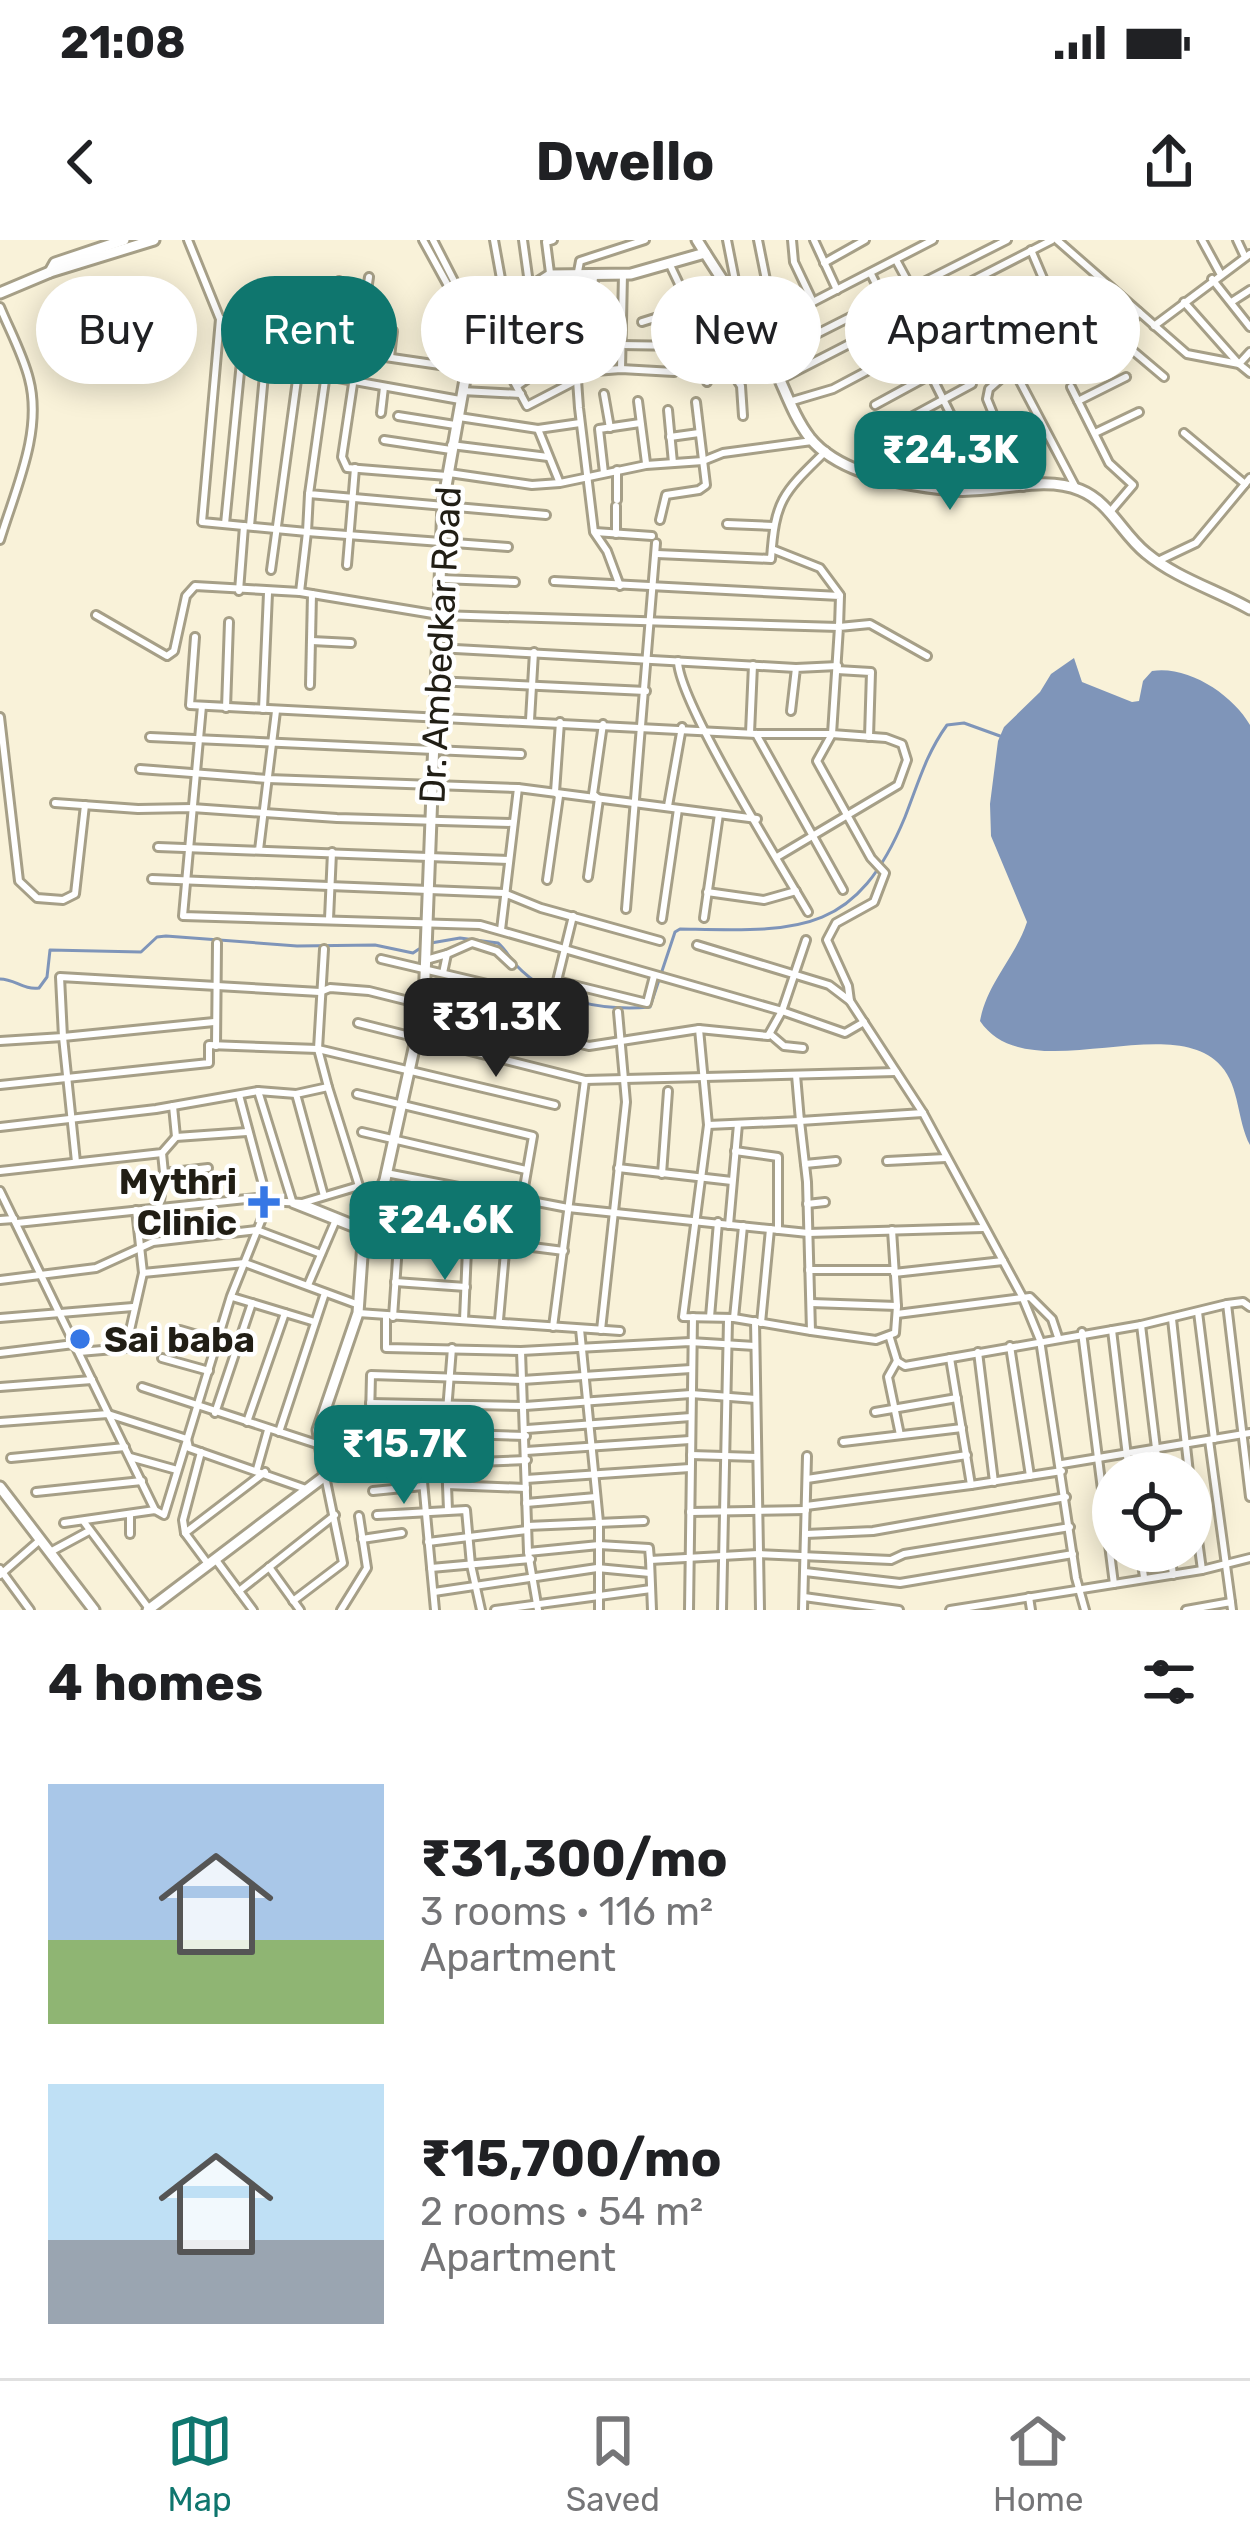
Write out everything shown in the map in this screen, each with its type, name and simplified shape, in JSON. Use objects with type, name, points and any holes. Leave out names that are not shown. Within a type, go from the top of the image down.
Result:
[{"type":"street","points":[[50,272],[55,263],[100,243],[124,240]]},
{"type":"street","points":[[0,292],[154,240]]},
{"type":"street","points":[[188,240],[220,319],[202,522],[508,547]]},
{"type":"street","points":[[423,240],[443,276]]},
{"type":"street","points":[[433,240],[451,276]]},
{"type":"street","points":[[494,240],[501,276]]},
{"type":"street","points":[[523,240],[527,276]]},
{"type":"street","points":[[553,240],[546,242],[550,275],[561,276]]},
{"type":"street","points":[[572,276],[580,261],[645,240]]},
{"type":"street","points":[[694,240],[716,276]]},
{"type":"street","points":[[727,240],[733,276]]},
{"type":"street","points":[[758,240],[765,276]]},
{"type":"street","points":[[793,240],[801,276]]},
{"type":"street","points":[[814,240],[837,290]]},
{"type":"street","points":[[824,262],[865,240]]},
{"type":"street","points":[[821,298],[933,240]]},
{"type":"street","points":[[936,276],[1006,240]]},
{"type":"street","points":[[979,276],[1054,240],[1096,276]]},
{"type":"street","points":[[1202,240],[1220,273]]},
{"type":"street","points":[[1154,326],[1247,255],[1237,240]]},
{"type":"street","points":[[1031,250],[1042,276]]},
{"type":"street","points":[[594,276],[670,265],[702,254]]},
{"type":"street","points":[[896,260],[905,276]]},
{"type":"street","points":[[670,265],[675,276]]},
{"type":"street","points":[[821,332],[884,300],[871,274]]},
{"type":"street","points":[[1212,279],[1249,323]]},
{"type":"street","points":[[1232,302],[1250,290]]},
{"type":"street","points":[[1184,302],[1250,373]]},
{"type":"street","points":[[0,308],[29,377],[32,412],[28,450],[0,540]]},
{"type":"street","points":[[1140,313],[1187,354],[1239,364]]},
{"type":"street","points":[[642,322],[651,319]]},
{"type":"street","points":[[1239,364],[1250,352]]},
{"type":"street","points":[[1140,357],[1164,377]]},
{"type":"street","points":[[788,402],[845,382]]},
{"type":"street","points":[[225,524],[240,384]]},
{"type":"street","points":[[239,591],[263,384]]},
{"type":"street","points":[[271,570],[297,384]]},
{"type":"street","points":[[300,592],[326,384]]},
{"type":"street","points":[[354,384],[342,457],[346,467],[532,485],[812,440]]},
{"type":"street","points":[[369,384],[461,395],[519,390],[526,384]]},
{"type":"street","name":"Dr. Ambedkar Road","points":[[320,1445],[318,1430],[358,1309],[364,1230],[386,1173],[424,1003],[443,503],[464,384]]},
{"type":"street","points":[[516,384],[527,406],[564,384]]},
{"type":"street","points":[[578,384],[594,532],[608,551],[620,586]]},
{"type":"street","points":[[740,384],[743,416]]},
{"type":"street","points":[[781,384],[812,440],[873,477],[961,491],[1076,488]]},
{"type":"street","points":[[875,405],[914,384]]},
{"type":"street","points":[[937,384],[970,451]]},
{"type":"street","points":[[902,422],[972,384]]},
{"type":"street","points":[[997,384],[986,394],[1023,487]]},
{"type":"street","points":[[1017,384],[1076,488],[1110,512],[1143,551],[1250,609]]},
{"type":"street","points":[[1078,401],[1112,384]]},
{"type":"street","points":[[381,413],[384,386]]},
{"type":"street","points":[[1071,387],[1109,463],[1133,485],[1110,512]]},
{"type":"street","points":[[604,394],[610,428]]},
{"type":"street","points":[[638,401],[646,465]]},
{"type":"street","points":[[660,520],[666,495],[704,489],[696,402]]},
{"type":"street","points":[[668,410],[673,463]]},
{"type":"street","points":[[1095,434],[1138,412]]},
{"type":"street","points":[[398,416],[538,429],[580,423]]},
{"type":"street","points":[[604,472],[599,429],[640,423]]},
{"type":"street","points":[[538,429],[560,483]]},
{"type":"street","points":[[670,437],[699,433]]},
{"type":"street","points":[[1158,561],[1196,543],[1248,481],[1184,433]]},
{"type":"street","points":[[384,440],[548,457]]},
{"type":"street","points":[[656,554],[771,559],[772,517],[793,483],[826,451]]},
{"type":"street","points":[[347,565],[355,468]]},
{"type":"street","points":[[616,534],[617,470]]},
{"type":"street","points":[[309,494],[546,515]]},
{"type":"street","points":[[727,524],[773,526]]},
{"type":"street","points":[[594,532],[654,540],[656,554],[626,909]]},
{"type":"street","points":[[772,549],[820,568],[836,584],[840,596],[832,734],[817,761],[884,873],[874,902],[836,923],[827,940],[850,1001]]},
{"type":"street","points":[[440,579],[515,582]]},
{"type":"street","points":[[554,581],[840,596]]},
{"type":"street","points":[[96,616],[167,656],[174,651],[191,587],[300,592],[439,615],[839,627],[870,624],[927,656]]},
{"type":"street","points":[[262,710],[268,592]]},
{"type":"street","points":[[310,686],[312,594]]},
{"type":"street","points":[[226,707],[229,622]]},
{"type":"street","points":[[195,637],[190,705],[832,734],[902,744],[907,760],[898,785],[777,857]]},
{"type":"street","points":[[311,641],[351,643]]},
{"type":"street","points":[[437,648],[871,673],[869,737]]},
{"type":"street","points":[[530,720],[534,652]]},
{"type":"street","points":[[678,659],[678,674],[704,729],[808,912]]},
{"type":"street","points":[[753,665],[753,734],[843,890]]},
{"type":"street","points":[[791,711],[796,668]]},
{"type":"street","points":[[435,681],[646,691]]},
{"type":"street","points":[[202,706],[183,916],[480,925],[844,1033],[863,1022]]},
{"type":"street","points":[[259,850],[276,710]]},
{"type":"street","points":[[0,718],[19,881],[37,898],[63,900],[75,895],[85,805]]},
{"type":"street","points":[[547,880],[559,796],[555,792],[560,722]]},
{"type":"street","points":[[599,799],[593,794],[603,724]]},
{"type":"street","points":[[668,806],[682,727]]},
{"type":"street","points":[[150,737],[521,754]]},
{"type":"street","points":[[140,769],[518,788],[757,819]]},
{"type":"street","points":[[501,930],[518,788]]},
{"type":"street","points":[[588,877],[599,799]]},
{"type":"street","points":[[55,803],[513,824]]},
{"type":"street","points":[[662,920],[678,808]]},
{"type":"street","points":[[704,918],[719,814]]},
{"type":"street","points":[[158,847],[509,860]]},
{"type":"street","points":[[329,920],[332,852]]},
{"type":"street","points":[[152,879],[504,893],[660,941]]},
{"type":"street","points":[[707,892],[764,900],[796,891]]},
{"type":"street","points":[[573,916],[556,981],[647,1003],[657,976]]},
{"type":"street","points":[[770,1034],[806,940]]},
{"type":"street","points":[[216,1046],[218,943]]},
{"type":"street","points":[[426,965],[472,943],[497,951],[512,964]]},
{"type":"street","points":[[698,945],[829,985],[850,1001],[922,1113],[1022,1296],[1040,1340],[1072,1554],[1085,1610]]},
{"type":"street","points":[[324,949],[318,1049],[370,1210],[518,1222]]},
{"type":"street","points":[[443,973],[447,953]]},
{"type":"street","points":[[380,959],[426,965],[547,998]]},
{"type":"street","points":[[76,1162],[60,977],[369,991],[589,1046],[699,1029],[770,1034],[784,1046],[803,1048]]},
{"type":"street","points":[[601,1330],[626,1102],[618,1012]]},
{"type":"street","points":[[0,1041],[214,1022]]},
{"type":"street","points":[[358,1023],[586,1080],[896,1072]]},
{"type":"street","points":[[699,1029],[708,1125],[682,1317],[731,1318],[867,1339],[890,1338]]},
{"type":"street","points":[[0,1085],[209,1063],[208,1045],[318,1049],[555,1105]]},
{"type":"street","points":[[796,1075],[806,1164],[812,1330]]},
{"type":"street","points":[[553,1328],[586,1080]]},
{"type":"street","points":[[0,1127],[173,1106],[258,1090],[296,1094],[328,1087]]},
{"type":"street","points":[[258,1090],[298,1203],[364,1230]]},
{"type":"street","points":[[662,1174],[668,1091]]},
{"type":"street","points":[[296,1094],[324,1196]]},
{"type":"street","points":[[357,1094],[532,1136],[518,1222],[506,1248],[499,1320]]},
{"type":"street","points":[[64,1523],[154,1510],[164,1515],[231,1296],[268,1199],[239,1095]]},
{"type":"street","points":[[173,1106],[176,1137]]},
{"type":"street","points":[[708,1125],[922,1113]]},
{"type":"street","points":[[729,1225],[738,1124]]},
{"type":"street","points":[[0,1172],[162,1153],[176,1137],[247,1132]]},
{"type":"street","points":[[362,1132],[526,1170]]},
{"type":"street","points":[[735,1151],[778,1157],[781,1167],[755,1346],[760,1610]]},
{"type":"street","points":[[159,1208],[162,1153]]},
{"type":"street","points":[[887,1161],[946,1158]]},
{"type":"street","points":[[806,1164],[836,1161]]},
{"type":"street","points":[[164,1173],[208,1168]]},
{"type":"street","points":[[618,1168],[732,1181]]},
{"type":"street","points":[[386,1173],[568,1208],[774,1230],[983,1228]]},
{"type":"street","points":[[298,1203],[359,1186]]},
{"type":"street","points":[[0,1191],[154,1510]]},
{"type":"street","points":[[0,1220],[268,1199],[298,1203],[364,1230]]},
{"type":"street","points":[[807,1204],[825,1202]]},
{"type":"street","points":[[0,1353],[126,1348],[143,1273],[136,1210]]},
{"type":"street","points":[[400,1216],[386,1348],[521,1351],[690,1342],[755,1346]]},
{"type":"street","points":[[308,1286],[335,1222]]},
{"type":"street","points":[[710,1317],[718,1222]]},
{"type":"street","points":[[722,1610],[726,1345],[743,1226]]},
{"type":"street","points":[[892,1229],[898,1325],[890,1338],[897,1361],[905,1366],[1141,1325],[1226,1304],[1250,1306]]},
{"type":"street","points":[[0,1280],[96,1268],[141,1245],[257,1230],[321,1254]]},
{"type":"street","points":[[398,1247],[564,1251]]},
{"type":"street","points":[[464,1320],[467,1249]]},
{"type":"street","points":[[809,1270],[894,1271],[1004,1262]]},
{"type":"street","points":[[143,1273],[245,1263],[358,1309],[390,1316],[620,1331]]},
{"type":"street","points":[[395,1282],[466,1287]]},
{"type":"street","points":[[279,1432],[325,1293]]},
{"type":"street","points":[[231,1296],[315,1322]]},
{"type":"street","points":[[810,1303],[897,1310],[1022,1296],[1038,1301],[1058,1337]]},
{"type":"street","points":[[215,1413],[252,1303]]},
{"type":"street","points":[[1226,1304],[1246,1433],[1250,1497]]},
{"type":"street","points":[[0,1318],[133,1307]]},
{"type":"street","points":[[1186,1610],[1232,1606],[1198,1312]]},
{"type":"street","points":[[247,1422],[285,1313]]},
{"type":"street","points":[[689,1610],[693,1317]]},
{"type":"street","points":[[1172,1319],[1186,1452]]},
{"type":"street","points":[[1141,1325],[1156,1452]]},
{"type":"street","points":[[580,1329],[599,1522],[599,1610]]},
{"type":"street","points":[[180,1330],[218,1341]]},
{"type":"street","points":[[1112,1330],[1126,1452],[1246,1433]]},
{"type":"street","points":[[1082,1333],[1097,1452]]},
{"type":"street","points":[[1010,1346],[1030,1476]]},
{"type":"street","points":[[448,1510],[445,1436],[452,1348]]},
{"type":"street","points":[[521,1351],[527,1528],[538,1606]]},
{"type":"street","points":[[978,1352],[994,1482]]},
{"type":"street","points":[[162,1358],[209,1371]]},
{"type":"street","points":[[950,1358],[971,1485]]},
{"type":"street","points":[[897,1361],[888,1377],[900,1436]]},
{"type":"street","points":[[691,1369],[522,1380],[371,1375],[369,1460],[448,1463],[691,1440]]},
{"type":"street","points":[[0,1388],[92,1380]]},
{"type":"street","points":[[142,1387],[320,1445],[343,1563],[293,1600]]},
{"type":"street","points":[[370,1403],[525,1406],[691,1394],[756,1400]]},
{"type":"street","points":[[874,1412],[957,1398]]},
{"type":"street","points":[[0,1422],[108,1414],[187,1439]]},
{"type":"street","points":[[369,1431],[445,1436],[691,1417]]},
{"type":"street","points":[[843,1442],[962,1428]]},
{"type":"street","points":[[185,1533],[261,1471],[268,1430]]},
{"type":"street","points":[[187,1439],[189,1448],[306,1489]]},
{"type":"street","points":[[11,1458],[125,1447]]},
{"type":"street","points":[[200,1452],[183,1520],[185,1533],[253,1610]]},
{"type":"street","points":[[691,1455],[757,1457]]},
{"type":"street","points":[[803,1610],[807,1456]]},
{"type":"street","points":[[807,1479],[967,1456]]},
{"type":"street","points":[[130,1457],[177,1470]]},
{"type":"street","points":[[421,1460],[435,1610]]},
{"type":"street","points":[[689,1512],[806,1508],[1030,1476],[1092,1460]]},
{"type":"street","points":[[447,1485],[526,1484],[689,1468]]},
{"type":"street","points":[[84,1520],[149,1610],[325,1476]]},
{"type":"street","points":[[36,1492],[142,1481]]},
{"type":"street","points":[[0,1486],[52,1551],[88,1608]]},
{"type":"street","points":[[373,1491],[424,1486]]},
{"type":"street","points":[[526,1503],[596,1497]]},
{"type":"street","points":[[806,1534],[873,1531],[1066,1497]]},
{"type":"street","points":[[377,1515],[466,1510],[481,1610]]},
{"type":"street","points":[[130,1514],[130,1534]]},
{"type":"street","points":[[239,1591],[335,1514]]},
{"type":"street","points":[[341,1610],[367,1568],[359,1516]]},
{"type":"street","points":[[428,1542],[527,1528],[644,1521]]},
{"type":"street","points":[[650,1560],[758,1554],[891,1560],[1070,1527]]},
{"type":"street","points":[[52,1551],[89,1531]]},
{"type":"street","points":[[362,1539],[402,1533]]},
{"type":"street","points":[[24,1608],[1,1572],[40,1540]]},
{"type":"street","points":[[431,1568],[599,1545],[649,1548],[652,1610]]},
{"type":"street","points":[[806,1572],[900,1583],[1072,1554]]},
{"type":"street","points":[[1212,1567],[1250,1558]]},
{"type":"street","points":[[269,1567],[301,1610]]},
{"type":"street","points":[[433,1592],[597,1568],[650,1574]]},
{"type":"street","points":[[1112,1572],[1114,1584]]},
{"type":"street","points":[[1143,1572],[1144,1579]]},
{"type":"street","points":[[950,1610],[999,1606],[1029,1597],[1190,1572]]},
{"type":"street","points":[[495,1610],[651,1589]]},
{"type":"street","points":[[1029,1597],[1031,1610]]},
{"type":"street","points":[[804,1598],[899,1610]]},
{"type":"water","points":[[1074,658],[1082,682],[1132,702],[1139,701],[1143,681],[1152,671],[1194,678],[1233,703],[1250,725],[1250,1145],[1227,1074],[1198,1051],[1168,1045],[1030,1050],[1002,1041],[980,1021],[1027,922],[991,836],[998,741],[1004,727],[1040,692],[1051,674]]},
{"type":"waterway","points":[[431,943],[460,938],[498,943],[530,978],[561,996],[596,1005],[650,1007],[675,932],[789,926],[842,906],[865,886],[886,857],[947,725],[964,723],[1000,736]]},
{"type":"waterway","points":[[0,979],[39,988],[47,977],[50,950],[141,952],[157,937],[166,936],[297,946],[375,945],[413,953],[419,949]]},
{"type":"place","name":"Mythri Clinic","points":[[264,1202]]},
{"type":"place","name":"Sai baba","points":[[80,1339]]}]
